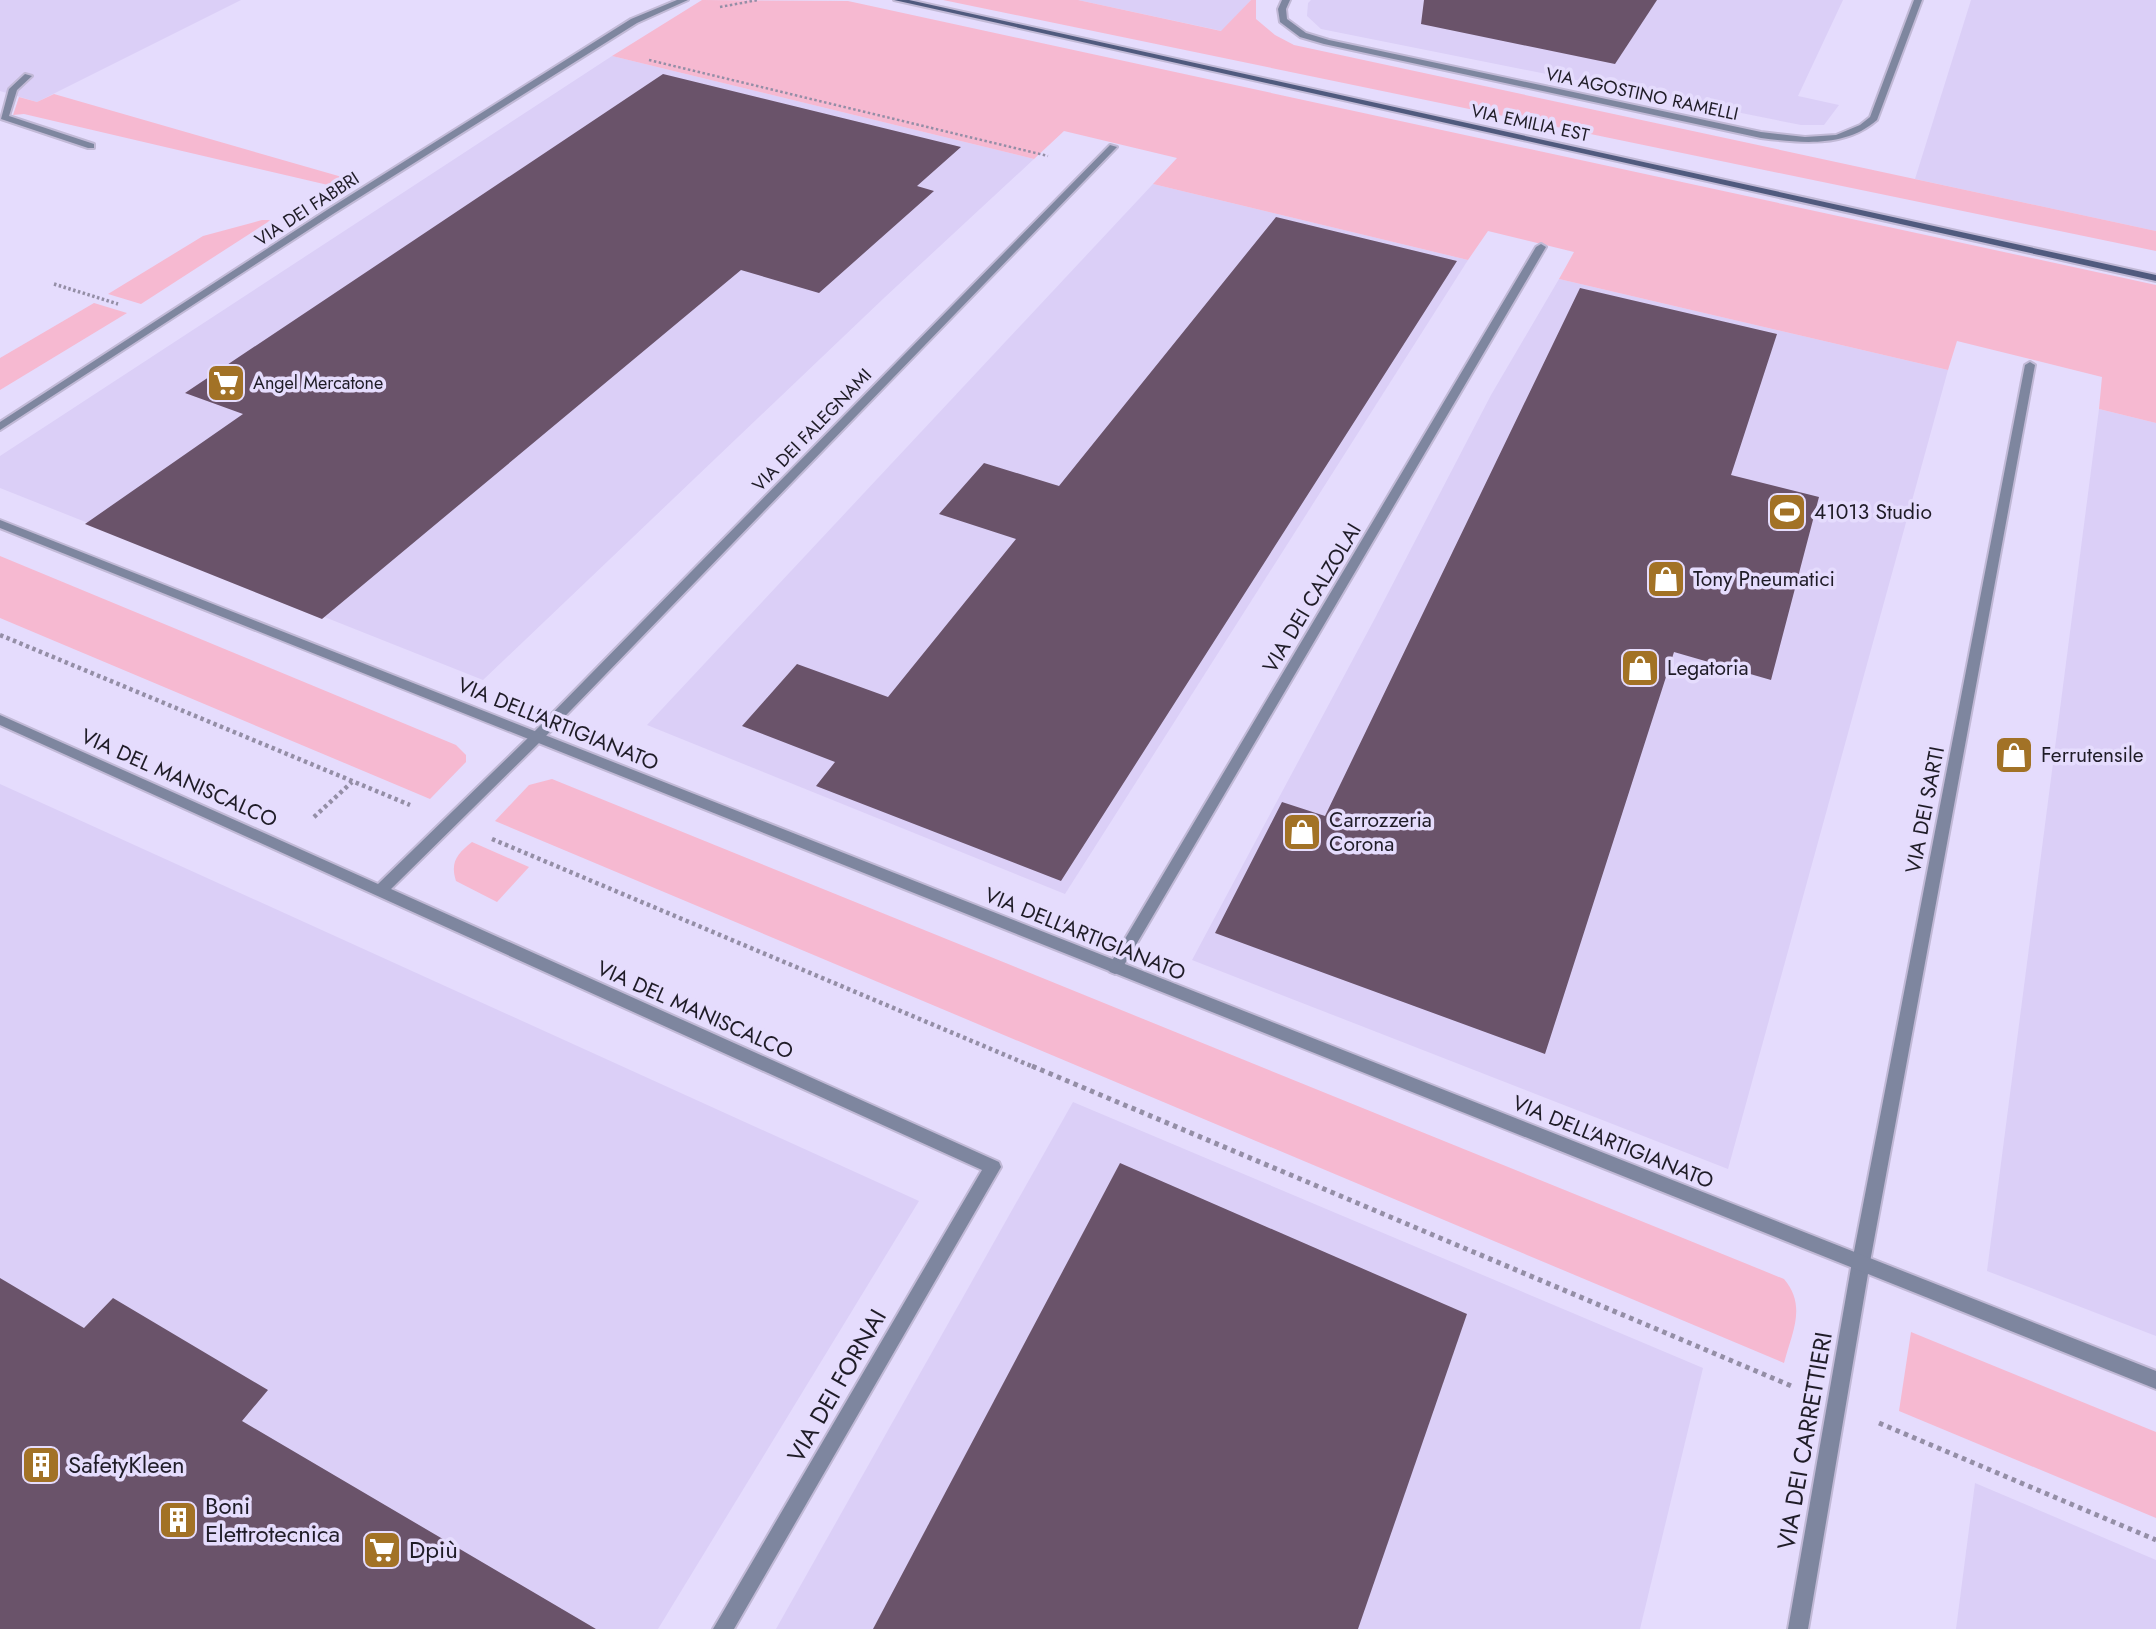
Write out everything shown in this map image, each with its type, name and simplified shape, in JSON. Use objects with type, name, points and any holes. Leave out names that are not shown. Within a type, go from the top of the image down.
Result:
[{"type":"main road","name":"VIA EMILIA EST","points":[[898,0],[2156,278]]},
{"type":"street","name":"VIA DEI FABBRI","points":[[634,21],[654,0]]},
{"type":"street","name":"VIA DEI FABBRI","points":[[0,427],[330,212],[593,46],[634,21],[684,0]]},
{"type":"street","name":"VIA AGOSTINO RAMELLI","points":[[1286,0],[1282,9],[1283,20],[1303,35],[1327,42],[1761,135],[1809,139],[1849,133],[1867,126],[1874,118],[1918,0]]},
{"type":"street","points":[[28,76],[13,89],[4,117],[90,146]]},
{"type":"street","name":"VIA DEI FALEGNAMI","points":[[536,738],[1113,147]]},
{"type":"street","name":"VIA DEI CALZOLAI","points":[[1115,968],[1541,247]]},
{"type":"street","name":"VIA DEI SARTI","points":[[1861,1262],[2030,365]]},
{"type":"street","name":"VIA DELL'ARTIGIANATO","points":[[0,524],[2156,1380]]},
{"type":"street","name":"VIA DEL MANISCALCO","points":[[0,720],[993,1167]]},
{"type":"street","points":[[380,891],[536,738]]},
{"type":"street","name":"VIA DEI FORNAI","points":[[723,1629],[993,1167]]},
{"type":"street","name":"VIA DEI CARRETTIERI","points":[[1798,1629],[1861,1262]]},
{"type":"path","points":[[593,46],[1093,167]]},
{"type":"path","points":[[54,284],[166,319]]},
{"type":"path","points":[[0,635],[452,822],[2156,1540]]},
{"type":"shaded area","points":[[0,0],[241,0],[37,102],[0,91]]},
{"type":"shaded area","points":[[702,0],[848,1],[2156,285],[2156,423],[2099,409],[2102,377],[1957,341],[1948,370],[1559,279],[1574,252],[1488,231],[1468,260],[1153,184],[1177,158],[1064,131],[1034,159],[612,56]]},
{"type":"shaded area","points":[[943,0],[1078,0],[1221,31],[1251,0],[1256,0],[1256,19],[1275,35],[1294,45],[2156,231],[2156,251]]},
{"type":"shaded area","points":[[1078,0],[1251,0],[1222,31]]},
{"type":"shaded area","points":[[1311,0],[1843,0],[1798,96],[1839,105],[1824,125],[1801,125],[1321,29],[1307,16],[1308,3]]},
{"type":"shaded area","points":[[1971,0],[2156,0],[2156,231],[1915,179]]},
{"type":"shaded area","points":[[612,56],[1034,159],[483,680],[0,488],[0,456]]},
{"type":"shaded area","points":[[54,94],[342,177],[328,185],[24,114],[13,115],[19,97],[37,102]]},
{"type":"shaded area","points":[[1153,184],[1468,260],[1065,894],[647,725]]},
{"type":"shaded area","points":[[271,220],[141,304],[108,294],[203,236]]},
{"type":"shaded area","points":[[1559,279],[1948,370],[1728,1169],[1192,960],[1491,395]]},
{"type":"shaded area","points":[[94,303],[127,313],[0,390],[0,358]]},
{"type":"shaded area","points":[[2099,409],[2156,423],[2156,1336],[1987,1271]]},
{"type":"shaded area","points":[[0,556],[456,745],[466,755],[466,762],[430,799],[0,618]]},
{"type":"shaded area","points":[[552,779],[1784,1279],[1795,1299],[1796,1320],[1784,1363],[495,821],[529,785]]},
{"type":"shaded area","points":[[0,784],[919,1201],[658,1629],[0,1629]]},
{"type":"shaded area","points":[[472,842],[529,867],[497,902],[456,881],[454,863],[462,850]]},
{"type":"shaded area","points":[[1073,1102],[1703,1368],[1640,1629],[776,1629]]},
{"type":"shaded area","points":[[1911,1332],[2156,1432],[2156,1518],[1899,1411]]},
{"type":"shaded area","points":[[1975,1483],[2156,1560],[2156,1629],[1956,1629]]},
{"type":"building","points":[[1424,0],[1657,0],[1615,64],[1421,24]]},
{"type":"building","points":[[663,74],[961,147],[917,186],[934,191],[819,293],[741,270],[322,619],[85,524],[243,414],[185,393]]},
{"type":"building","points":[[1276,217],[1457,261],[1061,881],[816,786],[835,762],[742,726],[797,664],[888,697],[1016,539],[939,514],[984,463],[1059,486]]},
{"type":"building","points":[[1580,288],[1777,334],[1731,475],[1819,497],[1771,680],[1674,652],[1545,1054],[1215,933],[1282,802],[1325,816]]},
{"type":"building","points":[[1120,1163],[1467,1314],[1358,1629],[873,1629]]},
{"type":"building","points":[[0,1278],[84,1328],[113,1298],[268,1390],[242,1421],[596,1629],[0,1629]]},
{"type":"place","name":"Angel Mercatone","points":[[226,383]]},
{"type":"place","name":"41013 Studio","points":[[1787,512]]},
{"type":"place","name":"Tony Pneumatici","points":[[1666,579]]},
{"type":"place","name":"Legatoria","points":[[1640,668]]},
{"type":"place","name":"Ferrutensile","points":[[2014,755]]},
{"type":"place","name":"Carrozzeria Corona","points":[[1302,832]]},
{"type":"place","name":"SafetyKleen","points":[[41,1465]]},
{"type":"place","name":"Boni Elettrotecnica","points":[[178,1520]]},
{"type":"place","name":"Dpiù","points":[[382,1550]]}]
